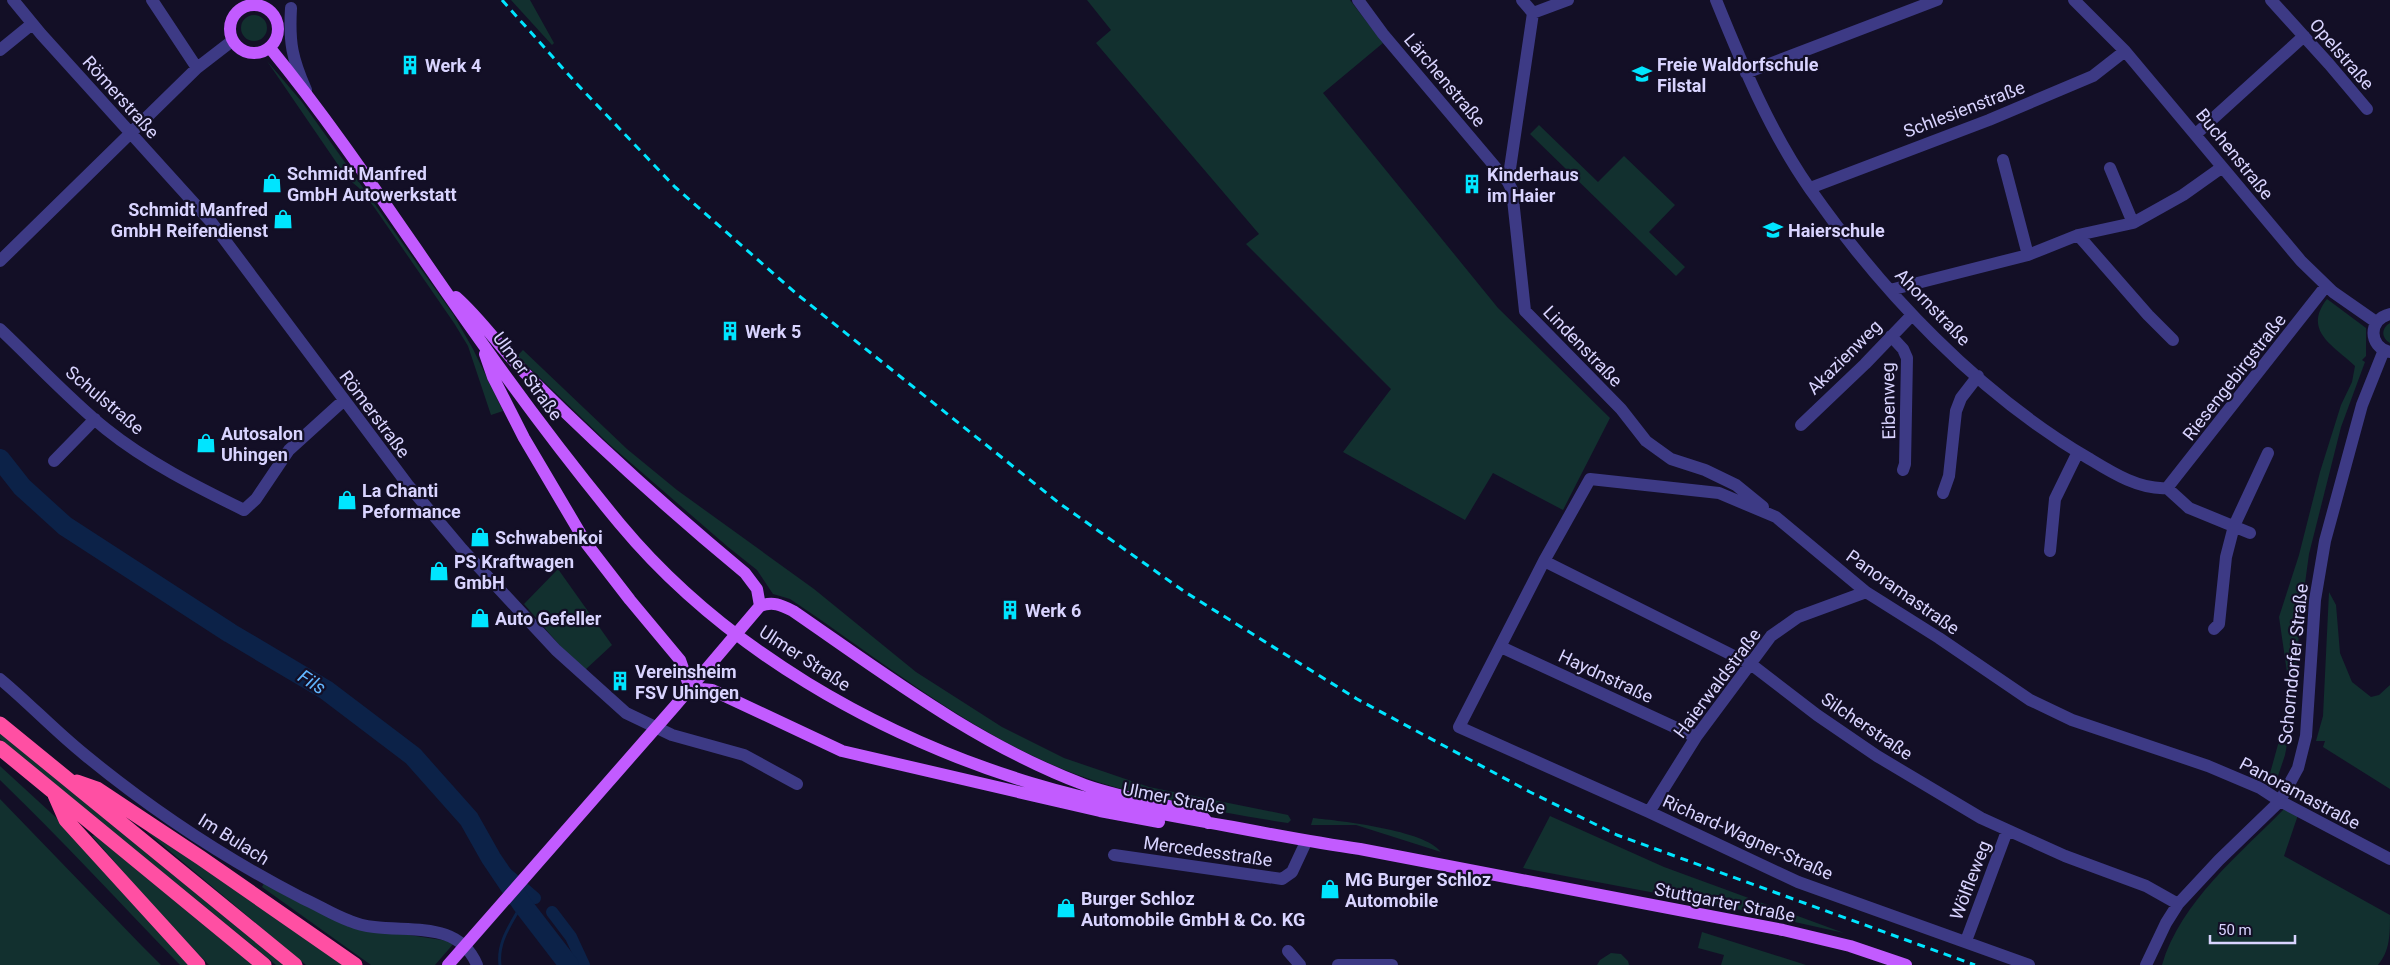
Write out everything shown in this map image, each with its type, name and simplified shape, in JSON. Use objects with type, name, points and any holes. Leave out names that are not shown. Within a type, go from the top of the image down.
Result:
[{"type":"highway","points":[[0,724],[295,965]]},
{"type":"highway","points":[[0,748],[264,965]]},
{"type":"highway","points":[[64,777],[96,789],[201,858],[355,965]]},
{"type":"highway","points":[[54,792],[66,820],[198,965]]},
{"type":"main road","points":[[239,4],[262,6],[274,15],[278,29],[277,36],[270,48],[253,53],[245,52],[232,41],[230,34],[231,20],[239,4]]},
{"type":"main road","name":"Ulmer Straße","points":[[270,48],[308,94],[480,342],[534,416],[623,527],[672,578],[764,656],[851,709],[970,762],[1032,783],[1089,798],[1208,823],[1306,842],[1360,849],[1581,893]]},
{"type":"main road","points":[[440,282],[469,309],[502,350],[552,400],[647,488],[745,573],[757,589],[756,611]]},
{"type":"main road","points":[[480,342],[492,377],[519,429],[566,510],[592,550],[680,660],[690,688]]},
{"type":"main road","points":[[448,965],[756,611],[769,602],[781,604],[793,611],[925,703],[992,742],[1062,776],[1116,794],[1200,812],[1208,823],[1193,828],[1100,811],[842,751],[712,690],[690,688]]},
{"type":"main road","name":"Stuttgarter Straße","points":[[1581,893],[1783,930],[1860,950],[1906,965]]},
{"type":"main road","name":"Stuttgarter Straße","points":[[1860,950],[1885,965]]},
{"type":"street","name":"Römerstraße","points":[[13,0],[32,24],[212,223],[343,401],[408,485],[462,548],[556,650],[626,713],[672,735],[744,755],[798,784]]},
{"type":"street","points":[[152,0],[197,68]]},
{"type":"street","name":"Lärchenstraße","points":[[1358,0],[1508,182]]},
{"type":"street","points":[[1522,0],[1533,13],[1568,0]]},
{"type":"street","name":"Ahornstraße","points":[[1716,0],[1746,73],[1810,188],[1912,315],[2017,411],[2108,471],[2155,489],[2167,488]]},
{"type":"street","points":[[1746,73],[1937,0]]},
{"type":"street","name":"Buchenstraße","points":[[2074,0],[2125,51],[2196,134],[2221,168],[2301,261],[2326,286],[2376,322]]},
{"type":"street","name":"Opelstraße","points":[[2271,0],[2366,109]]},
{"type":"street","points":[[291,8],[289,38],[295,64],[308,94]]},
{"type":"street","name":"Lindenstraße","points":[[1533,13],[1508,182],[1512,190],[1525,311],[1621,409],[1646,441],[1671,459],[1705,470],[1736,485],[1776,517]]},
{"type":"street","points":[[0,50],[32,24]]},
{"type":"street","points":[[2196,134],[2304,36]]},
{"type":"street","points":[[0,261],[197,68],[232,41]]},
{"type":"street","name":"Schlesienstraße","points":[[1810,188],[1989,120],[2093,76],[2125,51]]},
{"type":"street","points":[[2003,160],[2028,255]]},
{"type":"street","points":[[2110,168],[2133,223]]},
{"type":"street","points":[[1890,290],[2028,255],[2078,235],[2133,223],[2183,196],[2221,168]]},
{"type":"street","points":[[2078,235],[2148,316],[2173,340]]},
{"type":"street","name":"Riesengebirgstraße","points":[[2167,488],[2326,286]]},
{"type":"street","points":[[2387,351],[2375,342],[2373,336],[2376,322],[2390,314]]},
{"type":"street","name":"Akazienweg","points":[[1801,425],[1865,364],[1912,315]]},
{"type":"street","name":"Schulstraße","points":[[0,329],[95,419],[124,442],[194,486],[244,510],[249,507],[289,450],[343,401]]},
{"type":"street","name":"Eibenweg","points":[[1890,336],[1903,350],[1907,366],[1905,464],[1903,470]]},
{"type":"street","name":"Schorndorfer Straße","points":[[2146,965],[2166,923],[2178,904],[2219,860],[2280,801],[2298,768],[2306,736],[2315,600],[2325,541],[2362,405],[2387,351]]},
{"type":"street","points":[[1943,493],[1949,476],[1956,411],[1961,398],[1978,376]]},
{"type":"street","points":[[54,461],[95,419]]},
{"type":"street","points":[[2050,551],[2055,499],[2078,452]]},
{"type":"street","points":[[2214,629],[2219,624],[2226,557],[2234,526],[2268,453]]},
{"type":"street","name":"Panoramastraße","points":[[1459,728],[1544,561],[1590,479],[1719,493],[1776,517],[1866,592],[1939,638],[2030,700],[2072,720],[2238,778],[2260,788],[2280,801],[2390,859]]},
{"type":"street","points":[[2167,488],[2189,508],[2250,533]]},
{"type":"street","name":"Silcherstraße","points":[[1544,561],[1752,665],[1817,715],[1876,756],[1927,788],[2007,831],[2152,889],[2166,895],[2178,904]]},
{"type":"street","name":"Haierwaldstraße","points":[[1649,812],[1696,737],[1772,636],[1798,617],[1866,592]]},
{"type":"street","name":"Haydnstraße","points":[[1501,647],[1696,737]]},
{"type":"street","name":"Im Bulach","points":[[0,679],[83,753],[164,817],[268,880],[350,922],[373,928],[404,928],[439,933],[457,938],[470,951],[477,965]]},
{"type":"street","name":"Richard-Wagner-Straße","points":[[1459,728],[1649,812],[1798,882],[2029,965]]},
{"type":"street","name":"Wölfleweg","points":[[1966,941],[2007,831]]},
{"type":"street","name":"Mercedesstraße","points":[[1114,855],[1282,879],[1292,872],[1306,842]]},
{"type":"street","points":[[1288,951],[1300,965]]},
{"type":"street","points":[[1338,965],[1392,965]]},
{"type":"green space","points":[[511,0],[530,0],[554,43],[552,45]]},
{"type":"green space","points":[[1087,0],[1350,0],[1383,43],[1323,93],[1498,308],[1610,418],[1563,510],[1493,473],[1465,520],[1343,452],[1391,389],[1246,244],[1259,234],[1096,43],[1111,30]]},
{"type":"green space","points":[[254,15],[263,19],[267,28],[263,37],[254,41],[245,37],[241,28],[245,19]]},
{"type":"green space","points":[[267,61],[302,102],[453,314],[473,349],[503,411],[491,415],[468,346],[454,323],[374,207],[359,188],[347,178]]},
{"type":"green space","points":[[1539,125],[1598,182],[1624,156],[1675,205],[1649,232],[1685,267],[1676,276],[1530,134]]},
{"type":"green space","points":[[2327,299],[2366,328],[2366,356],[2362,360],[2365,362],[2341,427],[2309,554],[2300,620],[2293,713],[2285,755],[2276,782],[2269,777],[2282,730],[2288,679],[2279,617],[2299,555],[2320,472],[2341,405],[2352,382],[2355,366],[2330,344],[2319,329],[2320,310]]},
{"type":"green space","points":[[2390,323],[2390,343],[2383,333]]},
{"type":"green space","points":[[523,350],[627,449],[677,490],[814,589],[916,672],[1002,727],[1064,758],[1149,787],[1288,815],[1291,820],[1288,823],[1208,809],[1155,798],[1103,784],[1039,759],[965,719],[790,599],[773,594],[757,570],[609,444],[517,356]]},
{"type":"green space","points":[[558,569],[612,645],[585,670],[567,654],[524,604]]},
{"type":"green space","points":[[2329,592],[2336,605],[2340,653],[2352,682],[2371,697],[2379,695],[2390,685],[2390,789],[2323,747],[2325,741],[2316,741],[2323,716]]},
{"type":"green space","points":[[0,732],[285,965],[276,965],[0,739]]},
{"type":"green space","points":[[0,766],[62,823],[193,965],[180,965],[0,780]]},
{"type":"green space","points":[[0,799],[142,946],[161,965],[0,965]]},
{"type":"green space","points":[[2286,807],[2298,815],[2284,856],[2390,915],[2387,948],[2382,960],[2378,965],[2162,965],[2171,942],[2183,920],[2198,899],[2232,860]]},
{"type":"green space","points":[[1550,816],[1664,867],[1844,933],[1714,904],[1523,868]]},
{"type":"green space","points":[[1313,818],[1362,824],[1401,832],[1432,844],[1441,852],[1356,825],[1311,825]]},
{"type":"green space","points":[[149,830],[349,965],[306,965],[147,832]]},
{"type":"green space","points":[[95,835],[253,965],[209,965],[161,915],[92,836]]},
{"type":"green space","points":[[265,881],[350,926],[455,942],[435,965],[371,965],[262,887]]},
{"type":"green space","points":[[1702,932],[1806,965],[1721,965],[1724,955],[1698,948]]},
{"type":"green space","points":[[1611,953],[1621,954],[1628,961],[1629,965],[1597,965],[1600,960]]},
{"type":"waterway","name":"Fils","points":[[0,459],[22,487],[65,526],[230,633],[326,690],[413,756],[469,819],[491,858],[522,904],[569,965]]},
{"type":"waterway","points":[[492,861],[535,898]]},
{"type":"waterway","points":[[500,965],[503,941],[509,926],[522,904]]},
{"type":"waterway","points":[[552,912],[571,937],[584,965]]},
{"type":"railway","points":[[502,0],[576,83],[675,187],[798,295],[1059,503],[1185,592],[1357,699],[1530,792],[1617,835],[1975,965]]},
{"type":"place","name":"Werk 4","points":[[410,65]]},
{"type":"place","name":"Freie Waldorfschule Filstal","points":[[1642,74]]},
{"type":"place","name":"Schmidt Manfred GmbH Autowerkstatt","points":[[272,183]]},
{"type":"place","name":"Kinderhaus im Haier","points":[[1472,184]]},
{"type":"place","name":"Schmidt Manfred GmbH Reifendienst","points":[[283,219]]},
{"type":"place","name":"Haierschule","points":[[1773,230]]},
{"type":"place","name":"Werk 5","points":[[730,331]]},
{"type":"place","name":"Autosalon Uhingen","points":[[206,443]]},
{"type":"place","name":"La Chanti Peformance","points":[[347,500]]},
{"type":"place","name":"Schwabenkoi","points":[[480,537]]},
{"type":"place","name":"PS Kraftwagen GmbH","points":[[439,571]]},
{"type":"place","name":"Werk 6","points":[[1010,610]]},
{"type":"place","name":"Auto Gefeller","points":[[480,618]]},
{"type":"place","name":"Vereinsheim FSV Uhingen","points":[[620,681]]},
{"type":"place","name":"MG Burger Schloz Automobile","points":[[1330,889]]},
{"type":"place","name":"Burger Schloz Automobile GmbH & Co. KG","points":[[1066,908]]}]
